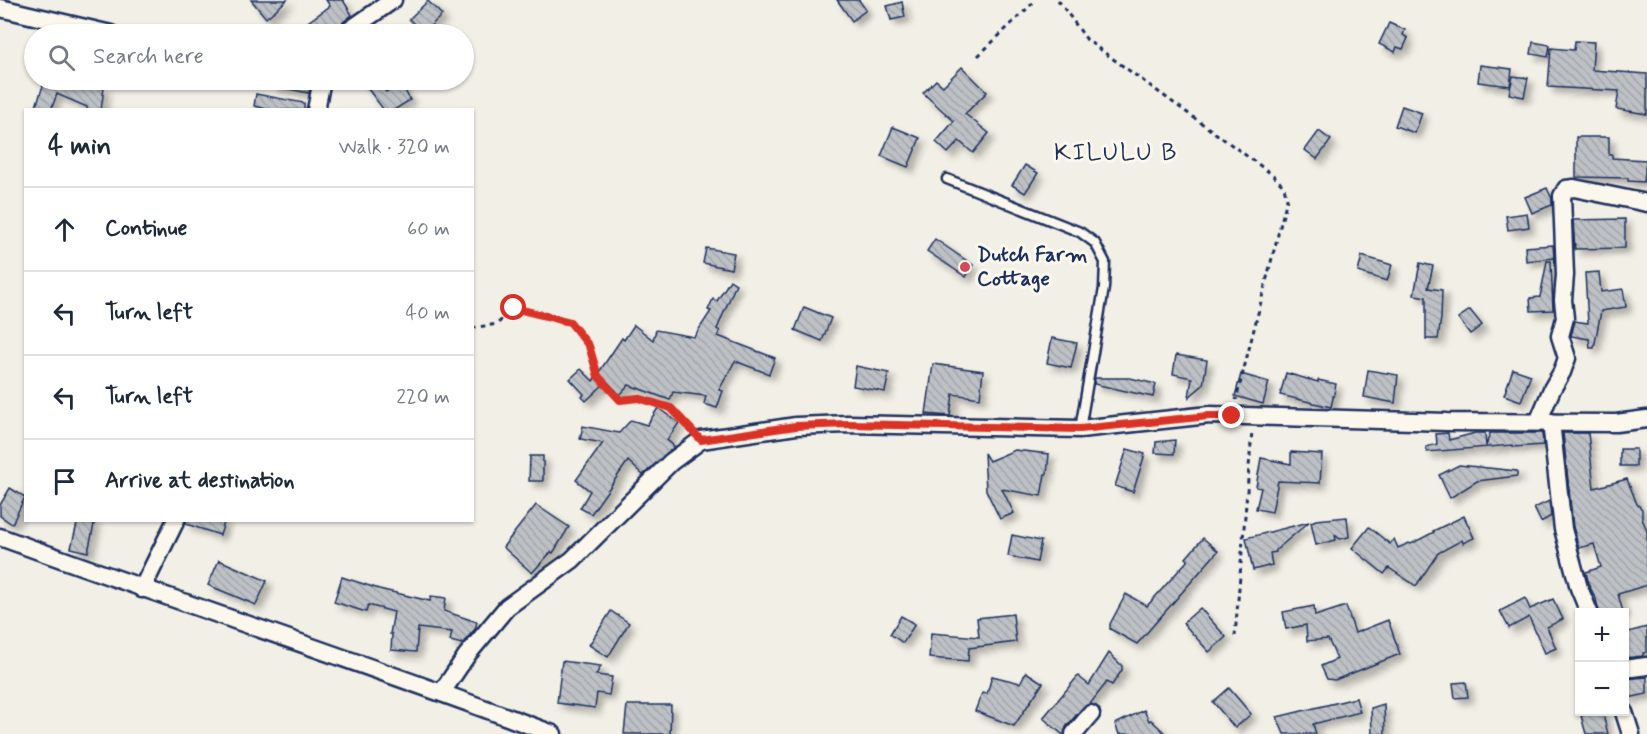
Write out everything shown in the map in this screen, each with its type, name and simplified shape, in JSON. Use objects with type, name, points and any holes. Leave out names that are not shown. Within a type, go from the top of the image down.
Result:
[{"type":"street","points":[[358,24],[393,0]]},
{"type":"street","points":[[0,8],[68,24]]},
{"type":"street","points":[[316,108],[320,90]]},
{"type":"street","points":[[1587,608],[1579,588],[1563,529],[1545,422],[1552,389],[1567,358],[1560,336],[1565,318],[1562,196],[1566,189],[1574,188],[1647,203]]},
{"type":"street","points":[[442,692],[467,655],[507,607],[572,560],[671,462],[701,440],[796,426],[848,424],[1080,429],[1209,416],[1447,422],[1616,423],[1647,419]]},
{"type":"street","points":[[142,589],[175,522]]},
{"type":"street","points":[[0,537],[142,589],[442,692],[553,734]]},
{"type":"street","points":[[1629,668],[1647,666]]},
{"type":"street","points":[[1074,734],[1091,714]]},
{"type":"street","points":[[1626,716],[1631,734]]},
{"type":"lane","points":[[947,178],[1080,232],[1095,243],[1105,262],[1104,288],[1080,429]]},
{"type":"path","points":[[978,56],[1036,0]]},
{"type":"path","points":[[1058,0],[1087,40],[1274,175],[1284,187],[1287,199],[1232,416]]},
{"type":"path","points":[[474,328],[497,324],[514,308],[570,322],[589,346],[598,376],[620,400],[638,398],[671,408],[701,440]]},
{"type":"path","points":[[1235,636],[1253,417]]},
{"type":"building","points":[[251,0],[287,0],[266,18]]},
{"type":"building","points":[[326,0],[343,0],[352,15],[341,24],[310,24],[308,22],[330,6]]},
{"type":"building","points":[[837,0],[859,0],[866,10],[852,21]]},
{"type":"building","points":[[428,1],[442,15],[432,24],[414,24],[409,19]]},
{"type":"building","points":[[902,2],[905,17],[891,20],[887,6]]},
{"type":"building","points":[[1389,23],[1405,30],[1403,35],[1408,38],[1403,49],[1397,47],[1395,52],[1379,44]]},
{"type":"building","points":[[1575,41],[1594,42],[1592,70],[1647,74],[1647,114],[1616,109],[1619,91],[1548,87],[1551,48],[1574,50]]},
{"type":"building","points":[[1533,42],[1550,45],[1548,57],[1531,54]]},
{"type":"building","points":[[1480,65],[1512,69],[1510,86],[1478,82]]},
{"type":"building","points":[[962,67],[987,92],[965,114],[989,133],[973,153],[959,141],[948,153],[936,142],[954,121],[923,93],[936,80],[943,86]]},
{"type":"building","points":[[1513,76],[1528,78],[1524,97],[1509,94]]},
{"type":"building","points":[[42,90],[104,90],[101,108],[87,108],[57,94],[52,108],[36,106]]},
{"type":"building","points":[[294,90],[309,90],[309,93]]},
{"type":"building","points":[[369,90],[384,90],[386,92],[405,90],[410,100],[397,108],[382,108]]},
{"type":"building","points":[[256,94],[304,103],[304,108],[254,106]]},
{"type":"building","points":[[1402,106],[1422,113],[1415,133],[1395,126]]},
{"type":"building","points":[[893,127],[920,138],[908,167],[881,156]]},
{"type":"building","points":[[1319,131],[1331,140],[1317,159],[1305,150]]},
{"type":"building","points":[[1576,137],[1609,137],[1609,155],[1612,155],[1612,158],[1646,160],[1644,182],[1628,181],[1628,178],[1576,177]]},
{"type":"building","points":[[1025,165],[1038,173],[1025,193],[1012,185]]},
{"type":"building","points":[[1547,188],[1552,205],[1532,213],[1525,197]]},
{"type":"building","points":[[1527,213],[1529,227],[1508,230],[1506,216]]},
{"type":"building","points":[[1625,219],[1625,248],[1575,249],[1573,220]]},
{"type":"building","points":[[935,239],[973,265],[966,277],[927,251]]},
{"type":"building","points":[[1553,245],[1554,258],[1526,261],[1525,247]]},
{"type":"building","points":[[706,248],[734,253],[731,269],[703,263]]},
{"type":"building","points":[[1362,256],[1392,265],[1387,281],[1358,272]]},
{"type":"building","points":[[1547,261],[1551,261],[1553,310],[1531,311],[1530,298],[1540,297]]},
{"type":"building","points":[[1420,263],[1433,266],[1428,288],[1442,290],[1438,339],[1426,339],[1426,297],[1414,295]]},
{"type":"building","points":[[1599,272],[1601,292],[1623,289],[1626,307],[1601,311],[1594,348],[1590,348],[1589,339],[1571,336],[1575,321],[1588,323],[1585,273]]},
{"type":"building","points":[[730,280],[736,284],[717,329],[720,331],[718,336],[775,358],[769,374],[735,361],[719,390],[723,391],[717,408],[704,404],[706,396],[673,392],[670,400],[629,385],[620,395],[606,382],[586,401],[582,397],[584,394],[570,379],[581,369],[593,381],[622,338],[624,340],[634,325],[653,340],[656,330],[694,337],[711,311],[708,310],[713,299],[717,301]]},
{"type":"building","points":[[804,307],[831,318],[822,341],[795,330]]},
{"type":"building","points":[[1470,310],[1482,325],[1470,334],[1458,318]]},
{"type":"building","points":[[1052,338],[1077,343],[1071,368],[1047,363]]},
{"type":"building","points":[[1176,355],[1207,360],[1203,385],[1189,397],[1192,378],[1173,374]]},
{"type":"building","points":[[933,364],[983,371],[980,398],[953,394],[950,416],[926,414]]},
{"type":"building","points":[[856,366],[889,373],[885,392],[853,386]]},
{"type":"building","points":[[1513,369],[1531,375],[1521,401],[1504,395]]},
{"type":"building","points":[[1368,370],[1398,375],[1395,403],[1364,397]]},
{"type":"building","points":[[1286,373],[1318,382],[1318,380],[1336,384],[1331,407],[1280,395]]},
{"type":"building","points":[[1241,374],[1269,382],[1263,404],[1235,396]]},
{"type":"building","points":[[1095,378],[1130,378],[1156,384],[1153,397],[1094,384]]},
{"type":"building","points":[[658,408],[679,423],[667,440],[674,446],[673,448],[643,475],[628,461],[591,514],[580,508],[590,491],[576,480],[603,443],[580,439],[583,426],[619,433],[631,420],[647,425]]},
{"type":"building","points":[[1448,433],[1449,440],[1475,433],[1485,433],[1486,446],[1490,433],[1542,433],[1543,445],[1513,447],[1513,445],[1427,452],[1426,447],[1437,444],[1436,434]]},
{"type":"building","points":[[1563,433],[1588,433],[1594,488],[1627,479],[1637,504],[1642,509],[1642,519],[1647,530],[1647,585],[1618,594],[1622,608],[1598,608],[1586,572],[1601,567],[1594,544],[1579,548],[1573,527]]},
{"type":"building","points":[[1175,440],[1174,454],[1155,453],[1156,442]]},
{"type":"building","points":[[1127,449],[1145,454],[1133,492],[1115,486]]},
{"type":"building","points":[[1620,449],[1636,449],[1636,466],[1620,466]]},
{"type":"building","points":[[1015,450],[1049,454],[1047,474],[1045,474],[1041,496],[1002,489],[1014,513],[1000,519],[986,490],[984,453],[989,461]]},
{"type":"building","points":[[1291,452],[1322,454],[1320,483],[1278,481],[1272,512],[1256,509],[1261,488],[1256,487],[1261,458],[1291,464]]},
{"type":"building","points":[[530,456],[543,456],[543,481],[529,481]]},
{"type":"building","points":[[1459,465],[1517,471],[1517,476],[1477,481],[1450,498],[1439,475]]},
{"type":"building","points":[[10,488],[24,496],[12,524],[0,516],[0,505]]},
{"type":"building","points":[[1549,501],[1551,516],[1541,522],[1534,508]]},
{"type":"building","points":[[536,505],[569,527],[553,553],[551,552],[532,573],[503,547]]},
{"type":"building","points":[[1464,516],[1474,538],[1463,543],[1462,540],[1438,553],[1416,586],[1389,568],[1384,574],[1352,548],[1369,527],[1390,544],[1394,539],[1398,548],[1411,544]]},
{"type":"building","points":[[1347,517],[1349,537],[1340,539],[1335,535],[1336,540],[1316,545],[1311,522]]},
{"type":"building","points":[[78,522],[95,522],[88,552],[71,548]]},
{"type":"building","points":[[186,522],[224,522],[220,535],[186,524]]},
{"type":"building","points":[[1309,522],[1276,552],[1270,553],[1272,565],[1253,570],[1246,538]]},
{"type":"building","points":[[1012,535],[1041,541],[1037,562],[1008,556]]},
{"type":"building","points":[[1203,538],[1218,551],[1137,644],[1110,629],[1110,624],[1126,594],[1147,606],[1188,560],[1186,558]]},
{"type":"building","points":[[219,560],[267,581],[256,605],[208,585]]},
{"type":"building","points":[[342,577],[379,589],[430,601],[431,596],[446,598],[444,611],[477,622],[475,629],[462,644],[450,641],[452,632],[418,628],[416,652],[391,650],[392,634],[390,634],[394,612],[368,605],[366,612],[334,602]]},
{"type":"building","points":[[1525,598],[1530,609],[1553,599],[1563,619],[1547,627],[1556,648],[1545,653],[1529,617],[1509,628],[1500,611]]},
{"type":"building","points":[[1314,606],[1315,616],[1346,606],[1355,633],[1388,620],[1400,654],[1335,680],[1327,679],[1321,666],[1337,659],[1328,639],[1307,641],[1306,625],[1286,629],[1283,612]]},
{"type":"building","points":[[1200,608],[1226,637],[1209,652],[1183,623]]},
{"type":"building","points":[[611,611],[629,623],[608,657],[589,645]]},
{"type":"building","points":[[1013,614],[1016,642],[969,648],[968,661],[929,658],[931,633],[979,637],[977,618]]},
{"type":"building","points":[[901,616],[915,624],[903,643],[890,634]]},
{"type":"building","points":[[1647,627],[1647,652],[1643,653],[1643,656],[1629,657],[1629,632]]},
{"type":"building","points":[[1109,653],[1122,666],[1122,670],[1112,685],[1107,682],[1090,704],[1083,707],[1062,734],[1043,718],[1078,676],[1089,685]]},
{"type":"building","points":[[562,661],[601,666],[596,675],[612,677],[609,695],[597,693],[595,708],[557,703]]},
{"type":"building","points":[[1026,672],[1043,683],[1014,726],[975,711],[982,693],[987,694],[992,676],[1020,683]]},
{"type":"building","points":[[1647,677],[1647,694],[1629,698],[1629,679]]},
{"type":"building","points":[[1466,682],[1468,697],[1455,698],[1453,683]]},
{"type":"building","points":[[1229,688],[1251,714],[1235,728],[1213,702]]},
{"type":"building","points":[[1356,698],[1360,712],[1313,724],[1316,734],[1284,734],[1277,717]]},
{"type":"building","points":[[1384,704],[1385,734],[1372,734],[1371,708]]},
{"type":"building","points":[[627,705],[671,705],[670,734],[624,734]]},
{"type":"building","points":[[1144,710],[1149,721],[1151,720],[1166,734],[1119,734],[1115,724]]},
{"type":"building","points":[[1581,716],[1603,716],[1608,734],[1586,734]]},
{"type":"place","name":"Dutch Farm Cottage","points":[[965,267]]},
{"type":"district","name":"KILULU B","points":[[1116,153]]},
{"type":"route","points":[[514,308],[570,322],[589,346],[598,376],[620,400],[638,398],[671,408],[701,440],[796,426],[848,424],[1080,429],[1209,416],[1232,416]]}]
